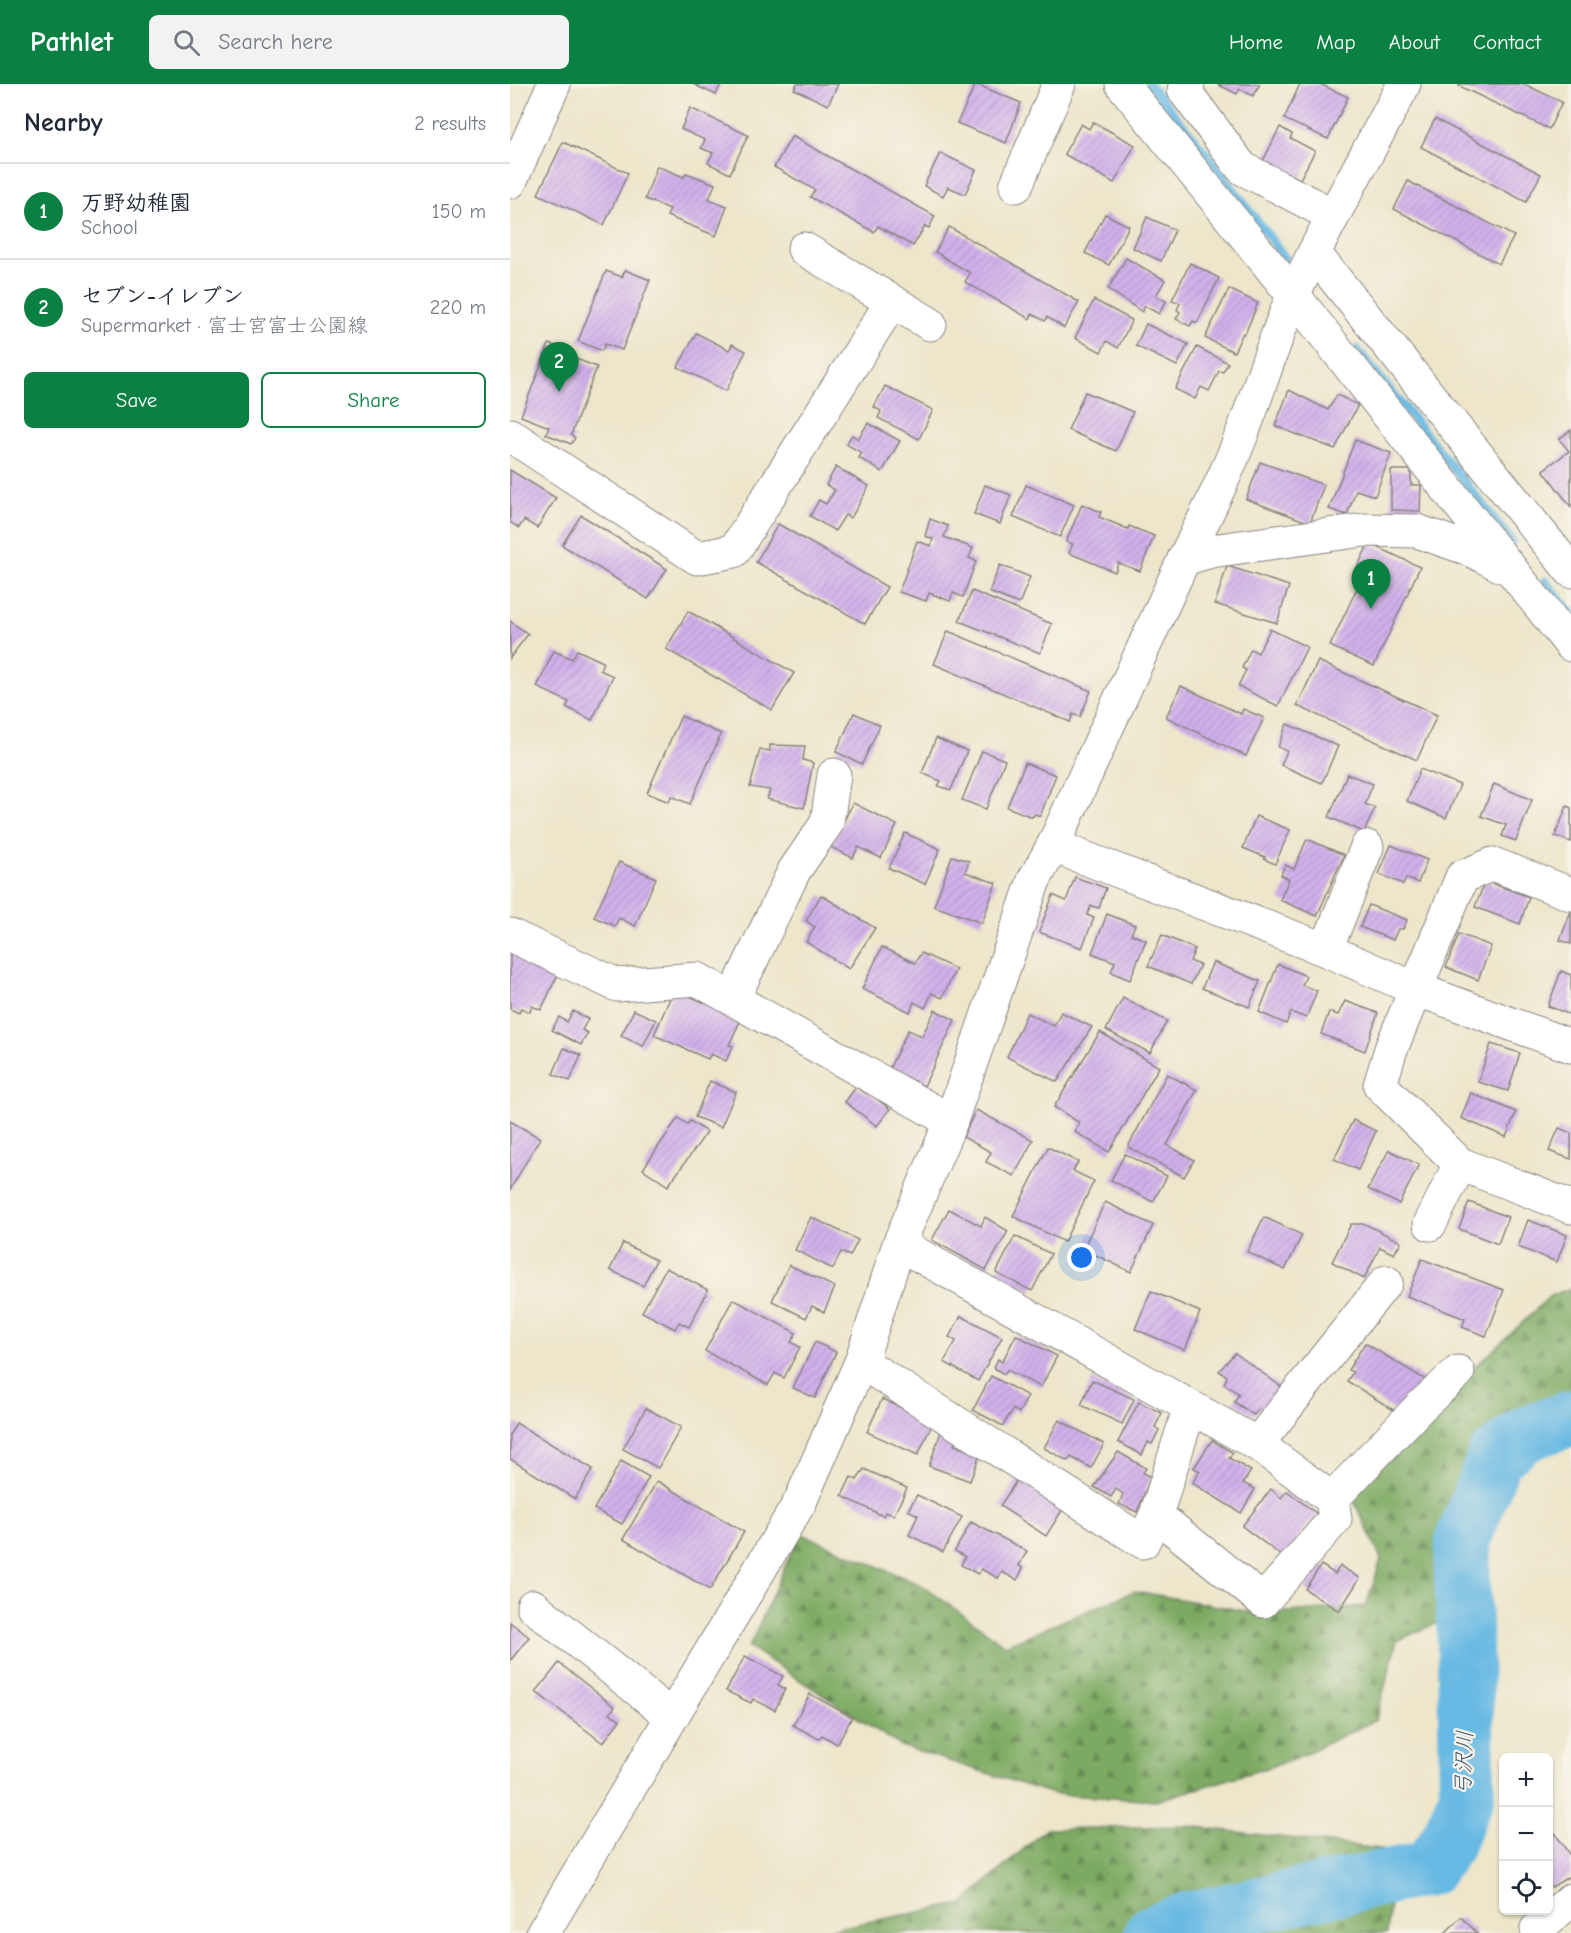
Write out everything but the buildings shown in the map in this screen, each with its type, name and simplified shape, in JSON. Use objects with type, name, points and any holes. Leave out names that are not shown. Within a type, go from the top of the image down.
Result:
[{"type":"street","points":[[510,182],[554,84]]},
{"type":"street","points":[[1016,186],[1059,84]]},
{"type":"street","points":[[1122,84],[1294,296],[1571,645]]},
{"type":"street","points":[[1188,84],[1184,90],[1242,168],[1332,215]]},
{"type":"street","points":[[543,1933],[800,1502],[861,1362],[899,1244],[951,1121],[1034,880],[1053,846],[1184,559],[1208,513],[1239,441],[1294,296],[1332,215],[1404,84]]},
{"type":"street","points":[[804,249],[891,303],[930,324]]},
{"type":"street","points":[[1314,253],[1571,571]]},
{"type":"street","points":[[510,435],[697,558],[734,551],[891,303]]},
{"type":"street","points":[[1184,559],[1211,551],[1364,530],[1417,531],[1469,549],[1510,570]]},
{"type":"street","points":[[1510,570],[1544,537]]},
{"type":"street","points":[[733,999],[794,871],[827,823],[834,775]]},
{"type":"street","points":[[1053,846],[1326,950],[1416,989],[1571,1046]]},
{"type":"street","points":[[1326,950],[1367,847]]},
{"type":"street","points":[[1571,894],[1493,864],[1462,877],[1391,1049],[1380,1085],[1460,1164],[1571,1207]]},
{"type":"street","points":[[510,935],[617,985],[697,979],[951,1121]]},
{"type":"street","points":[[1430,1224],[1460,1164]]},
{"type":"street","points":[[899,1244],[1257,1444],[1332,1499],[1335,1519],[1263,1601],[1156,1515]]},
{"type":"street","points":[[1257,1444],[1386,1282]]},
{"type":"street","points":[[861,1362],[1143,1542],[1156,1515],[1190,1407]]},
{"type":"street","points":[[1332,1499],[1420,1407],[1458,1372]]},
{"type":"street","points":[[533,1606],[671,1716]]},
{"type":"street","points":[[1538,1933],[1537,1929],[1571,1900]]},
{"type":"green space","points":[[1571,1288],[1571,1410],[1496,1445],[1481,1603],[1397,1641],[1376,1720],[1290,1761],[1156,1801],[1053,1794],[901,1746],[749,1647],[800,1533],[923,1586],[1005,1645],[1135,1591],[1262,1614],[1366,1606],[1381,1559],[1353,1499],[1360,1469],[1497,1347],[1550,1296]]},
{"type":"green space","points":[[1188,1826],[1396,1851],[1387,1933],[809,1933],[962,1904],[1046,1829]]},
{"type":"waterway","points":[[1149,84],[1210,158],[1285,258]]},
{"type":"waterway","points":[[1357,349],[1512,541]]},
{"type":"waterway","points":[[1545,581],[1571,613]]},
{"type":"waterway","name":"弓沢川","points":[[1152,1933],[1187,1920],[1429,1868],[1447,1842],[1467,1796],[1463,1540],[1495,1457],[1525,1434],[1571,1418]]},
{"type":"place","name":"セブン-イレブン","points":[[559,392]]},
{"type":"place","name":"万野幼稚園","points":[[1371,609]]}]
